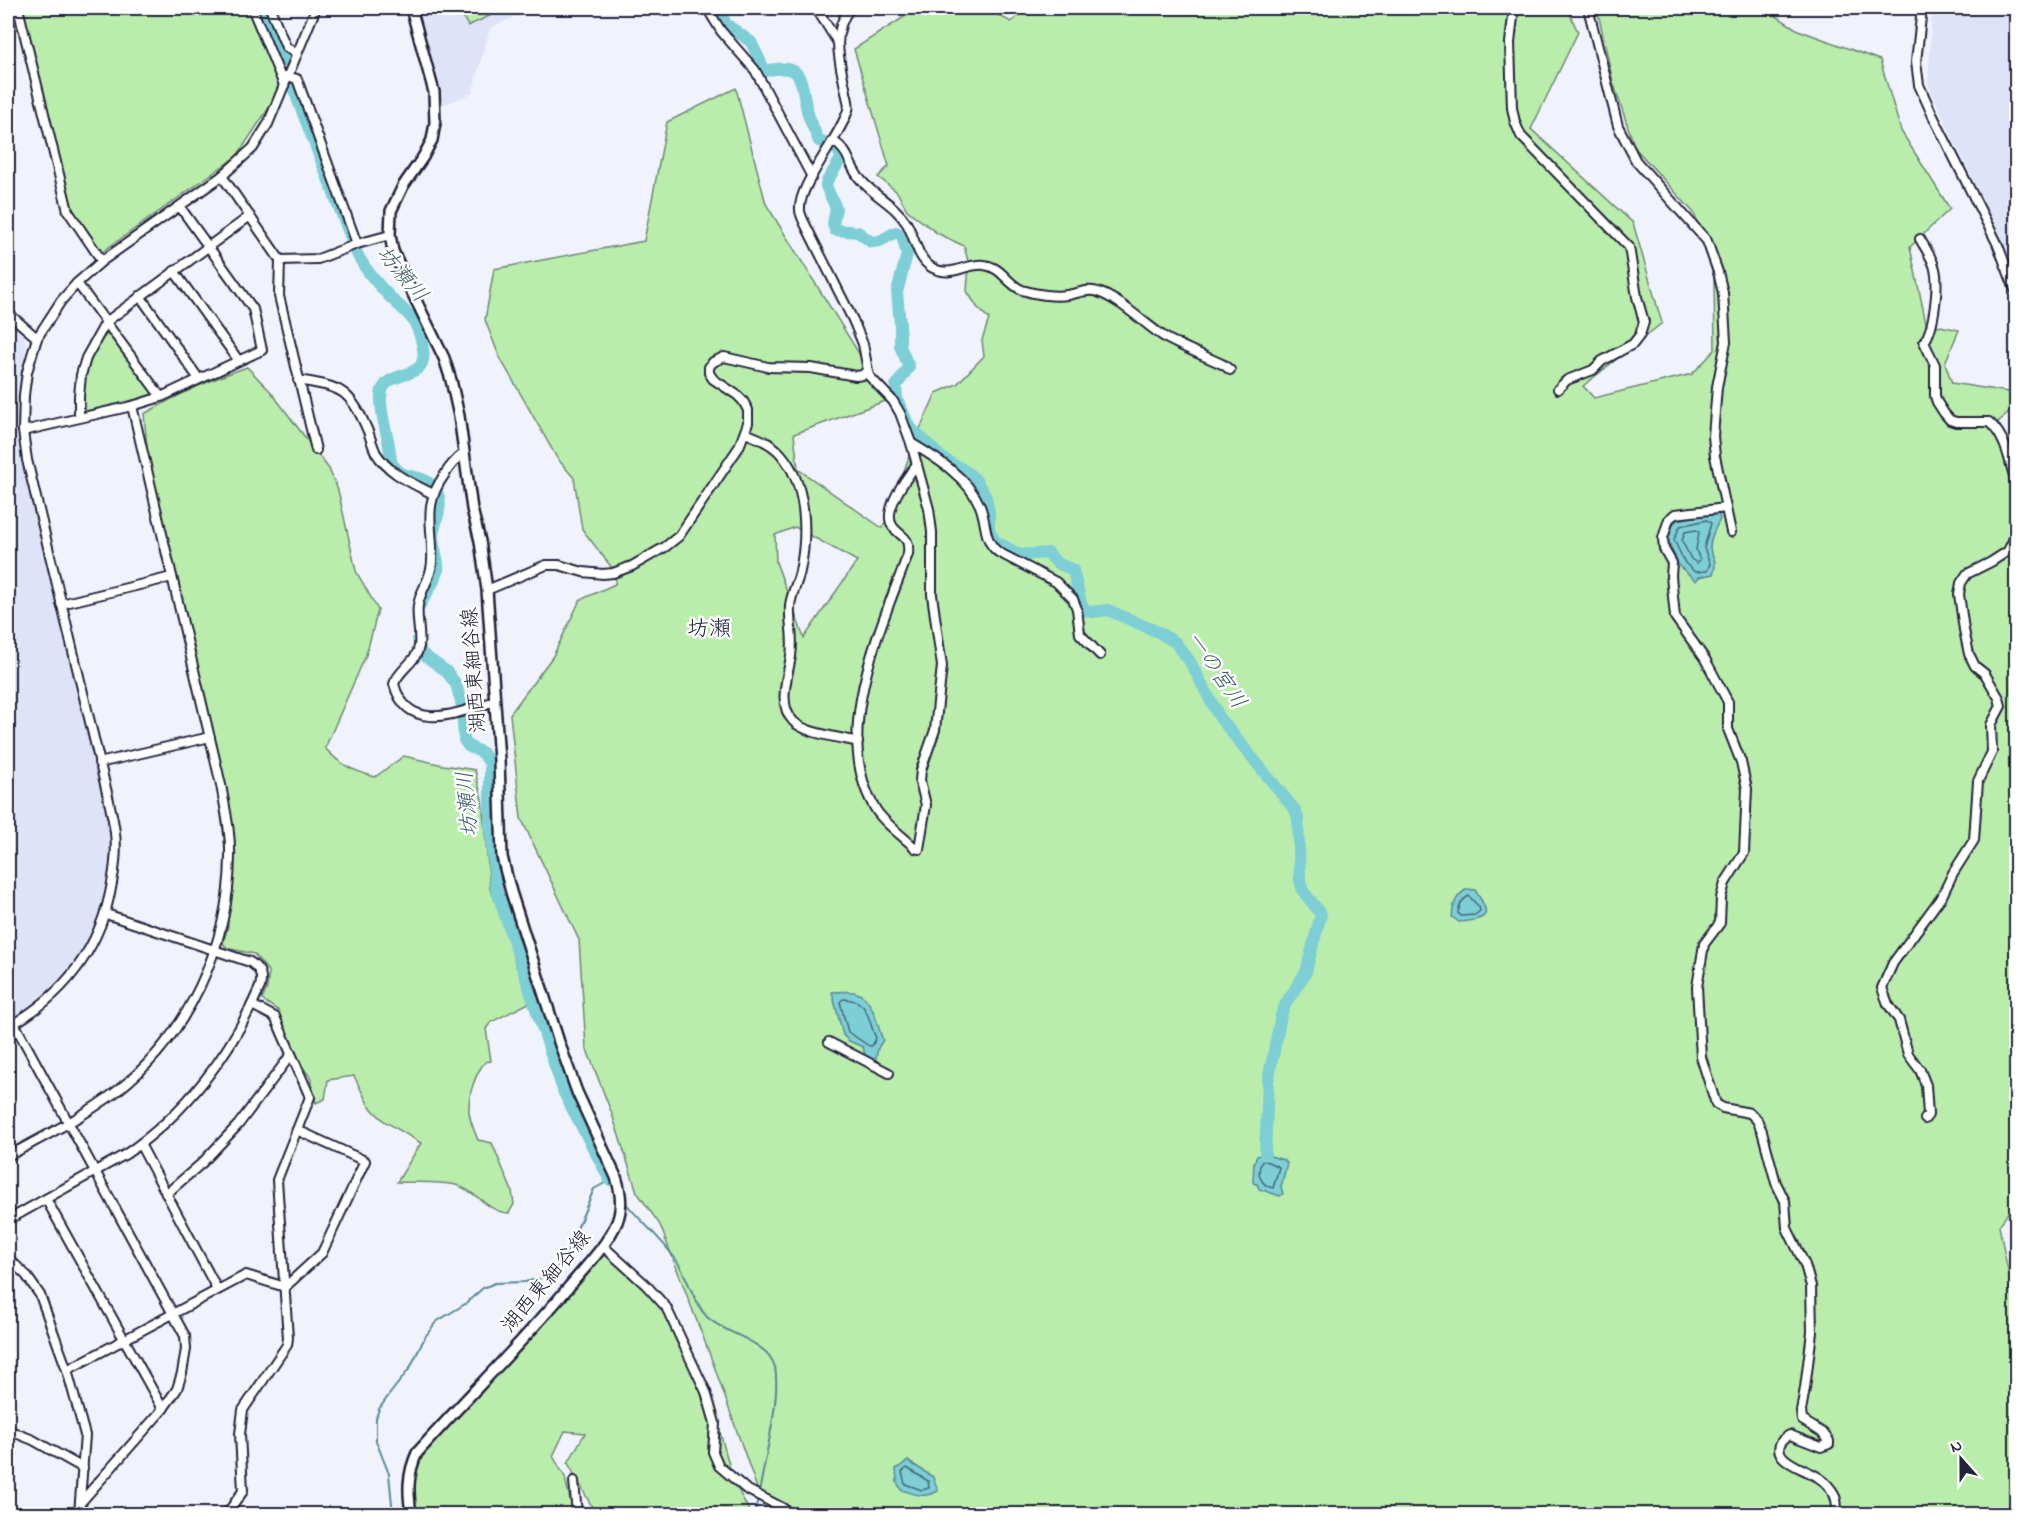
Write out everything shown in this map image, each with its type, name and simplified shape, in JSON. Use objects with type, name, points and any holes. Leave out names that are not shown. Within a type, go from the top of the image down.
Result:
[{"type":"main road","name":"湖西東細谷線","points":[[411,8],[434,92],[435,123],[432,140],[403,186],[391,211],[390,235],[393,250],[435,338],[452,380],[487,590],[502,857],[559,1042],[577,1092],[620,1190],[621,1208],[603,1246],[546,1313],[417,1454],[412,1465],[408,1487],[411,1515]]},
{"type":"street","points":[[18,8],[68,212],[102,261]]},
{"type":"street","points":[[252,8],[284,85]]},
{"type":"street","points":[[270,8],[286,47],[297,54]]},
{"type":"street","points":[[81,1502],[163,1409],[177,1389],[186,1349],[185,1336],[70,1122],[11,1025],[54,994],[89,951],[106,914],[115,870],[115,834],[27,460],[23,431],[27,372],[37,338],[77,283],[102,261],[222,176],[253,148],[268,124],[316,8]]},
{"type":"street","points":[[707,8],[721,31],[756,70],[812,177]]},
{"type":"street","points":[[816,8],[837,41]]},
{"type":"street","points":[[850,8],[840,26],[837,41],[849,107],[828,150],[802,194],[800,211],[854,320],[863,344],[869,376],[900,413],[911,443],[917,464],[929,509],[932,532],[932,595],[942,666],[935,730],[921,770],[920,781],[926,805],[919,849],[915,848],[876,810],[862,775],[858,742],[860,708],[866,674],[909,546],[905,537],[893,526],[890,513],[902,485],[917,464]]},
{"type":"street","points":[[1514,8],[1510,67],[1515,122],[1521,136],[1629,247],[1637,297],[1644,322],[1640,335],[1633,344],[1602,361],[1593,369],[1567,380],[1558,390]]},
{"type":"street","points":[[1588,8],[1623,139],[1636,161],[1707,240],[1718,272],[1723,292],[1726,342],[1717,387],[1713,436],[1731,532]]},
{"type":"street","points":[[1922,8],[1917,56],[1919,85],[1997,243],[2016,291]]},
{"type":"street","points":[[287,76],[297,79],[357,244]]},
{"type":"street","points":[[832,141],[842,147],[861,182],[891,204],[900,214],[908,225],[922,258],[930,266],[949,272],[983,265],[995,268],[1022,290],[1047,294],[1065,296],[1089,290],[1098,292],[1167,338],[1230,370]]},
{"type":"street","points":[[222,176],[280,260],[279,296],[316,450]]},
{"type":"street","points":[[23,431],[132,406],[161,397],[262,350],[253,309],[180,207]]},
{"type":"street","points":[[79,417],[78,396],[81,375],[86,358],[106,322],[250,216]]},
{"type":"street","points":[[280,260],[318,259],[357,244],[390,235]]},
{"type":"street","points":[[1920,239],[1935,268],[1934,318],[1924,342],[1935,365],[1936,402],[1950,420],[1989,422],[1997,429],[2008,454],[2016,485]]},
{"type":"street","points":[[174,271],[239,361]]},
{"type":"street","points":[[77,283],[161,397]]},
{"type":"street","points":[[140,296],[199,379]]},
{"type":"street","points":[[8,313],[37,338]]},
{"type":"street","points":[[487,590],[546,565],[559,565],[583,572],[613,573],[632,566],[679,536],[739,447],[745,433],[748,410],[737,395],[713,379],[709,367],[713,362],[724,357],[768,367],[811,368],[856,376],[863,375],[867,370]]},
{"type":"street","points":[[298,380],[341,389],[365,424],[376,453],[389,469],[433,494]]},
{"type":"street","points":[[8,1156],[70,1122],[119,1089],[159,1049],[179,1024],[194,998],[215,950],[224,915],[229,878],[228,821],[132,406]]},
{"type":"street","points":[[745,433],[768,443],[780,452],[790,467],[800,492],[804,540],[800,572],[790,604],[793,641],[784,703],[790,718],[805,729],[858,742]]},
{"type":"street","points":[[911,443],[950,468],[968,488],[979,503],[990,546],[1056,582],[1073,599],[1077,609],[1080,634],[1100,655]]},
{"type":"street","points":[[463,454],[455,460],[433,494],[430,518],[432,560],[430,576],[418,604],[419,645],[415,657],[396,678],[396,688],[404,703],[414,712],[428,717],[458,712],[495,701]]},
{"type":"street","points":[[1726,508],[1675,514],[1669,519],[1663,538],[1664,549],[1672,563],[1671,576],[1676,617],[1705,659],[1728,702],[1728,729],[1741,762],[1747,789],[1744,853],[1725,883],[1721,898],[1720,923],[1704,944],[1701,958],[1697,987],[1701,1057],[1716,1104],[1723,1108],[1750,1113],[1757,1120],[1776,1183],[1785,1201],[1787,1228],[1805,1265],[1811,1286],[1812,1332],[1801,1411],[1802,1420],[1823,1434],[1829,1444],[1821,1448],[1790,1435],[1780,1443],[1779,1450],[1783,1458],[1824,1481],[1832,1489],[1836,1500],[1837,1515]]},
{"type":"street","points":[[1925,1119],[1928,1115],[1926,1085],[1920,1070],[1908,1054],[1899,1020],[1888,1004],[1882,988],[1893,963],[1942,896],[1953,873],[1974,840],[1978,781],[1992,752],[1990,725],[2001,706],[1999,698],[1984,674],[1975,666],[1969,654],[1959,594],[1961,583],[1967,574],[2008,551],[2016,534]]},
{"type":"street","points":[[61,604],[172,577]]},
{"type":"street","points":[[99,763],[210,737]]},
{"type":"street","points":[[8,1220],[95,1172],[140,1144],[173,1115],[208,1077],[225,1054],[260,987],[262,979],[260,972],[250,962],[106,914]]},
{"type":"street","points":[[227,1515],[243,1491],[240,1434],[243,1410],[287,1345],[277,1180],[310,1097],[290,1056],[275,1017],[252,1005]]},
{"type":"street","points":[[829,1042],[889,1073]]},
{"type":"street","points":[[166,1194],[202,1163],[238,1125],[290,1056]]},
{"type":"street","points":[[285,1287],[322,1253],[365,1161],[297,1130]]},
{"type":"street","points":[[140,1144],[217,1289]]},
{"type":"street","points":[[46,1199],[123,1341],[163,1409]]},
{"type":"street","points":[[603,1246],[646,1285],[666,1307],[706,1392],[715,1423],[713,1452],[719,1466],[746,1489],[781,1507],[791,1515]]},
{"type":"street","points":[[8,1258],[26,1275],[40,1295],[67,1370],[85,1435],[79,1515]]},
{"type":"street","points":[[67,1370],[246,1275],[285,1287]]},
{"type":"street","points":[[8,1430],[33,1440],[83,1468]]},
{"type":"street","points":[[574,1481],[577,1515]]},
{"type":"shaded area","points":[[418,8],[534,8],[490,28],[472,93],[443,105]]},
{"type":"shaded area","points":[[1932,8],[2016,8],[2016,271],[1928,85]]},
{"type":"shaded area","points":[[8,320],[23,333],[26,344],[17,433],[18,448],[109,821],[111,871],[100,919],[80,957],[56,988],[8,1022]]},
{"type":"green space","points":[[1037,7],[1066,12],[1085,8],[1567,8],[1578,32],[1531,129],[1633,223],[1662,323],[1583,386],[1594,398],[1692,374],[1715,350],[1714,277],[1694,213],[1635,148],[1613,82],[1597,8],[1764,8],[1798,30],[1880,60],[1901,131],[1950,209],[1910,247],[1926,323],[1959,330],[1945,363],[1952,383],[2008,392],[2016,401],[2016,407],[1998,422],[2016,464],[2016,1201],[1999,1226],[2016,1311],[2016,1514],[766,1514],[713,1363],[660,1225],[637,1192],[612,1114],[586,1047],[579,940],[521,818],[510,714],[553,656],[580,600],[615,584],[616,573],[582,529],[574,478],[557,458],[499,356],[485,320],[494,269],[644,241],[667,122],[736,88],[766,204],[888,400],[794,434],[798,469],[882,528],[890,514],[912,447],[936,393],[957,384],[984,356],[982,340],[989,319],[977,307],[967,291],[969,265],[964,246],[937,233],[907,210],[897,192],[878,177],[889,166],[854,49],[918,8],[985,8],[1011,22],[1025,10]],"holes":[[[795,527],[857,561],[804,638],[776,562],[775,535]]]},
{"type":"green space","points":[[16,8],[252,8],[284,85],[237,156],[102,252],[63,195]]},
{"type":"green space","points":[[458,8],[506,8],[468,26]]},
{"type":"green space","points":[[109,331],[156,395],[85,411],[84,389],[88,368],[96,349]]},
{"type":"green space","points":[[247,367],[271,392],[329,469],[338,490],[356,571],[378,610],[366,655],[325,748],[347,767],[375,777],[404,756],[475,770],[482,799],[490,889],[501,913],[529,1003],[491,1022],[486,1029],[491,1061],[485,1062],[479,1072],[469,1101],[470,1120],[478,1140],[492,1143],[512,1191],[514,1204],[509,1213],[489,1206],[466,1189],[453,1184],[397,1182],[421,1143],[384,1121],[369,1106],[354,1076],[328,1080],[325,1099],[316,1103],[310,1077],[289,1042],[279,1011],[262,1000],[267,988],[269,972],[254,954],[227,948],[223,943],[228,926],[228,829],[148,459],[144,414],[194,388]]},
{"type":"green space","points":[[600,1249],[657,1301],[712,1404],[734,1482],[751,1514],[596,1514],[568,1463],[585,1433],[565,1431],[553,1456],[565,1477],[573,1514],[411,1514],[415,1459]]},
{"type":"water","points":[[1718,512],[1720,519],[1710,543],[1710,551],[1715,560],[1713,574],[1699,577],[1696,581],[1679,566],[1668,540],[1673,524],[1677,520]]},
{"type":"water","points":[[1467,889],[1475,890],[1484,905],[1485,914],[1477,919],[1459,922],[1452,917],[1453,908],[1458,898]]},
{"type":"water","points":[[832,992],[857,993],[863,996],[871,1007],[883,1040],[878,1048],[875,1063],[867,1062],[863,1047],[849,1041],[843,1035]]},
{"type":"water","points":[[1263,1154],[1287,1163],[1281,1187],[1283,1194],[1280,1196],[1259,1189],[1257,1184],[1253,1183],[1254,1162],[1257,1156]]},
{"type":"water","points":[[908,1461],[933,1477],[938,1491],[923,1495],[901,1490],[897,1482],[896,1469]]},
{"type":"waterway","name":"坊瀬川","points":[[262,8],[284,60]]},
{"type":"waterway","name":"一の宮川","points":[[718,8],[726,24],[751,42],[765,71],[778,69],[794,71],[801,82],[808,114],[819,141],[834,147],[839,152],[841,159],[826,186],[836,208],[833,224],[835,230],[858,232],[871,242],[880,241],[896,232],[902,235],[907,254],[897,292],[900,346],[909,367],[896,386],[897,398],[909,426],[942,458],[975,479],[986,497],[989,530],[995,541],[1020,555],[1048,553],[1057,563],[1073,570],[1081,603],[1085,610],[1092,612],[1108,610],[1175,642],[1189,660],[1220,718],[1295,810],[1298,818],[1300,881],[1303,891],[1321,914],[1306,972],[1281,1015],[1268,1081],[1265,1155]]},
{"type":"waterway","name":"坊瀬川","points":[[294,90],[358,256],[378,284],[411,318],[422,343],[424,357],[421,365],[415,371],[390,380],[384,386],[381,396],[382,415],[393,464],[401,473],[428,482],[436,491],[440,501],[433,535],[438,571],[419,607]]},
{"type":"waterway","name":"坊瀬川","points":[[418,639],[421,653],[446,671],[456,684],[462,706],[464,740],[468,746],[483,753],[490,764],[490,826],[496,888],[564,1093],[610,1180]]},
{"type":"waterway","points":[[393,1514],[389,1474],[376,1441],[376,1418],[379,1409],[410,1368],[425,1337],[436,1322],[465,1304],[483,1288],[495,1283],[525,1282],[545,1277],[565,1257],[594,1189],[610,1180],[616,1191]]},
{"type":"waterway","points":[[623,1200],[674,1257],[697,1303],[707,1317],[756,1344],[770,1357],[775,1367],[774,1412],[759,1494]]},
{"type":"waterway","points":[[754,1514],[758,1499]]},
{"type":"district","name":"坊瀬","points":[[709,630]]}]
